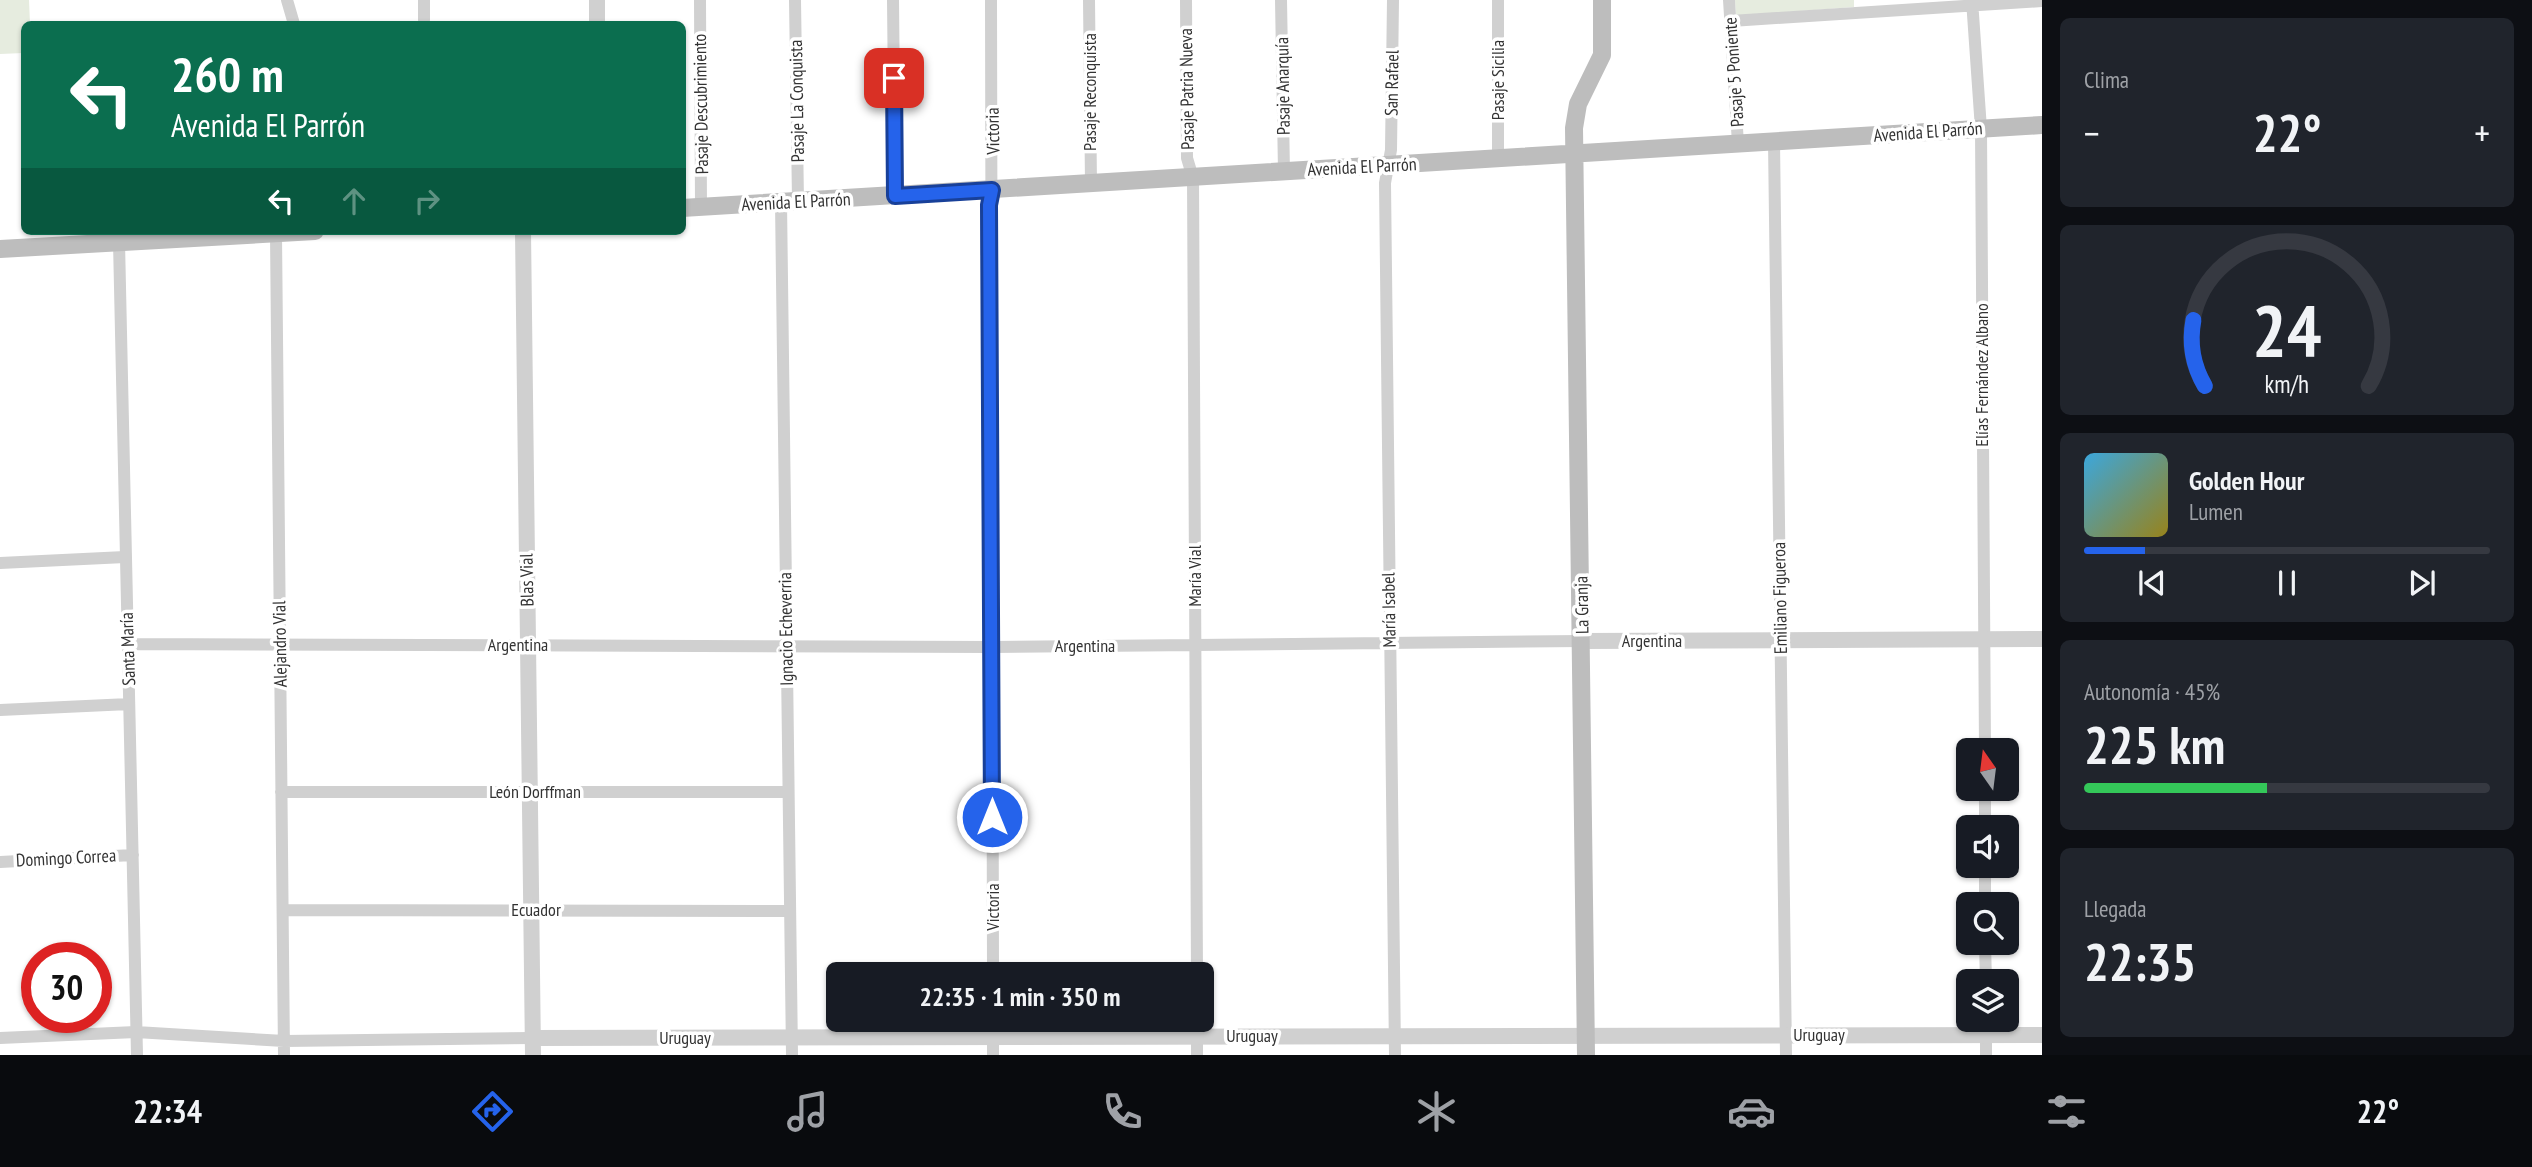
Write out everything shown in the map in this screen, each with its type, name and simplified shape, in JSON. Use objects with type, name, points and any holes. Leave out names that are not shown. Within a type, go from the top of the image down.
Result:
[{"type":"main road","name":"La Granja","points":[[1586,1055],[1575,155],[1576,111],[1602,55],[1602,0]]},
{"type":"main road","name":"Avenida El Parrón","points":[[686,208],[2042,125]]},
{"type":"main road","points":[[0,249],[256,235]]},
{"type":"street","points":[[287,0],[293,21]]},
{"type":"street","points":[[424,0],[424,20]]},
{"type":"street","points":[[597,0],[597,21]]},
{"type":"street","name":"Pasaje Descubrimiento","points":[[699,0],[701,207]]},
{"type":"street","name":"Pasaje La Conquista","points":[[789,202],[795,0]]},
{"type":"street","points":[[893,0],[895,196]]},
{"type":"street","name":"Victoria","points":[[991,0],[992,190],[989,205],[993,962]]},
{"type":"street","name":"Pasaje Reconquista","points":[[1089,0],[1091,184]]},
{"type":"street","name":"Pasaje Patria Nueva","points":[[1186,0],[1187,158],[1193,178]]},
{"type":"street","name":"Pasaje Anarquía","points":[[1281,0],[1284,172]]},
{"type":"street","name":"San Rafael","points":[[1388,166],[1392,0]]},
{"type":"street","name":"Pasaje Sicilia","points":[[1498,0],[1498,159]]},
{"type":"street","name":"Pasaje 5 Poniente","points":[[1729,0],[1738,144]]},
{"type":"street","points":[[1731,22],[1861,6],[2042,1]]},
{"type":"street","name":"Elías Fernández Albano","points":[[1972,3],[1980,129],[1985,738]]},
{"type":"street","name":"Emiliano Figueroa","points":[[1774,142],[1786,1055]]},
{"type":"street","name":"María Isabel","points":[[1388,166],[1385,196],[1395,1055]]},
{"type":"street","name":"María Vial","points":[[1193,178],[1197,962]]},
{"type":"street","name":"Ignacio Echeverria","points":[[789,202],[786,646],[792,1055]]},
{"type":"street","name":"Alejandro Vial","points":[[276,235],[284,1055]]},
{"type":"street","name":"Blas Vial","points":[[523,235],[533,1055]]},
{"type":"street","name":"Santa María","points":[[119,242],[137,1055]]},
{"type":"street","points":[[0,563],[125,556]]},
{"type":"street","name":"Argentina","points":[[128,644],[992,647],[2042,639]]},
{"type":"street","points":[[0,710],[129,704]]},
{"type":"street","name":"León Dorffman","points":[[281,792],[788,792]]},
{"type":"street","name":"Domingo Correa","points":[[0,862],[133,855]]},
{"type":"street","name":"Ecuador","points":[[283,910],[790,911]]},
{"type":"street","name":"Uruguay","points":[[1214,1029],[1395,1035],[1786,1035],[1956,1028]]},
{"type":"street","name":"Uruguay","points":[[2019,1031],[2042,1034]]},
{"type":"street","name":"Uruguay","points":[[0,1038],[136,1032],[284,1041],[792,1037],[918,1032]]},
{"type":"street","points":[[993,1032],[993,1055]]},
{"type":"street","points":[[1197,1032],[1197,1055]]},
{"type":"street","points":[[1986,1032],[1986,1055]]},
{"type":"shaded area","points":[[0,0],[29,0],[30,21],[21,21],[21,53],[0,54]]},
{"type":"shaded area","points":[[1735,0],[1854,0],[1854,7],[1736,16]]},
{"type":"route","points":[[894,78],[895,196],[992,190],[989,205],[992,817]]}]
